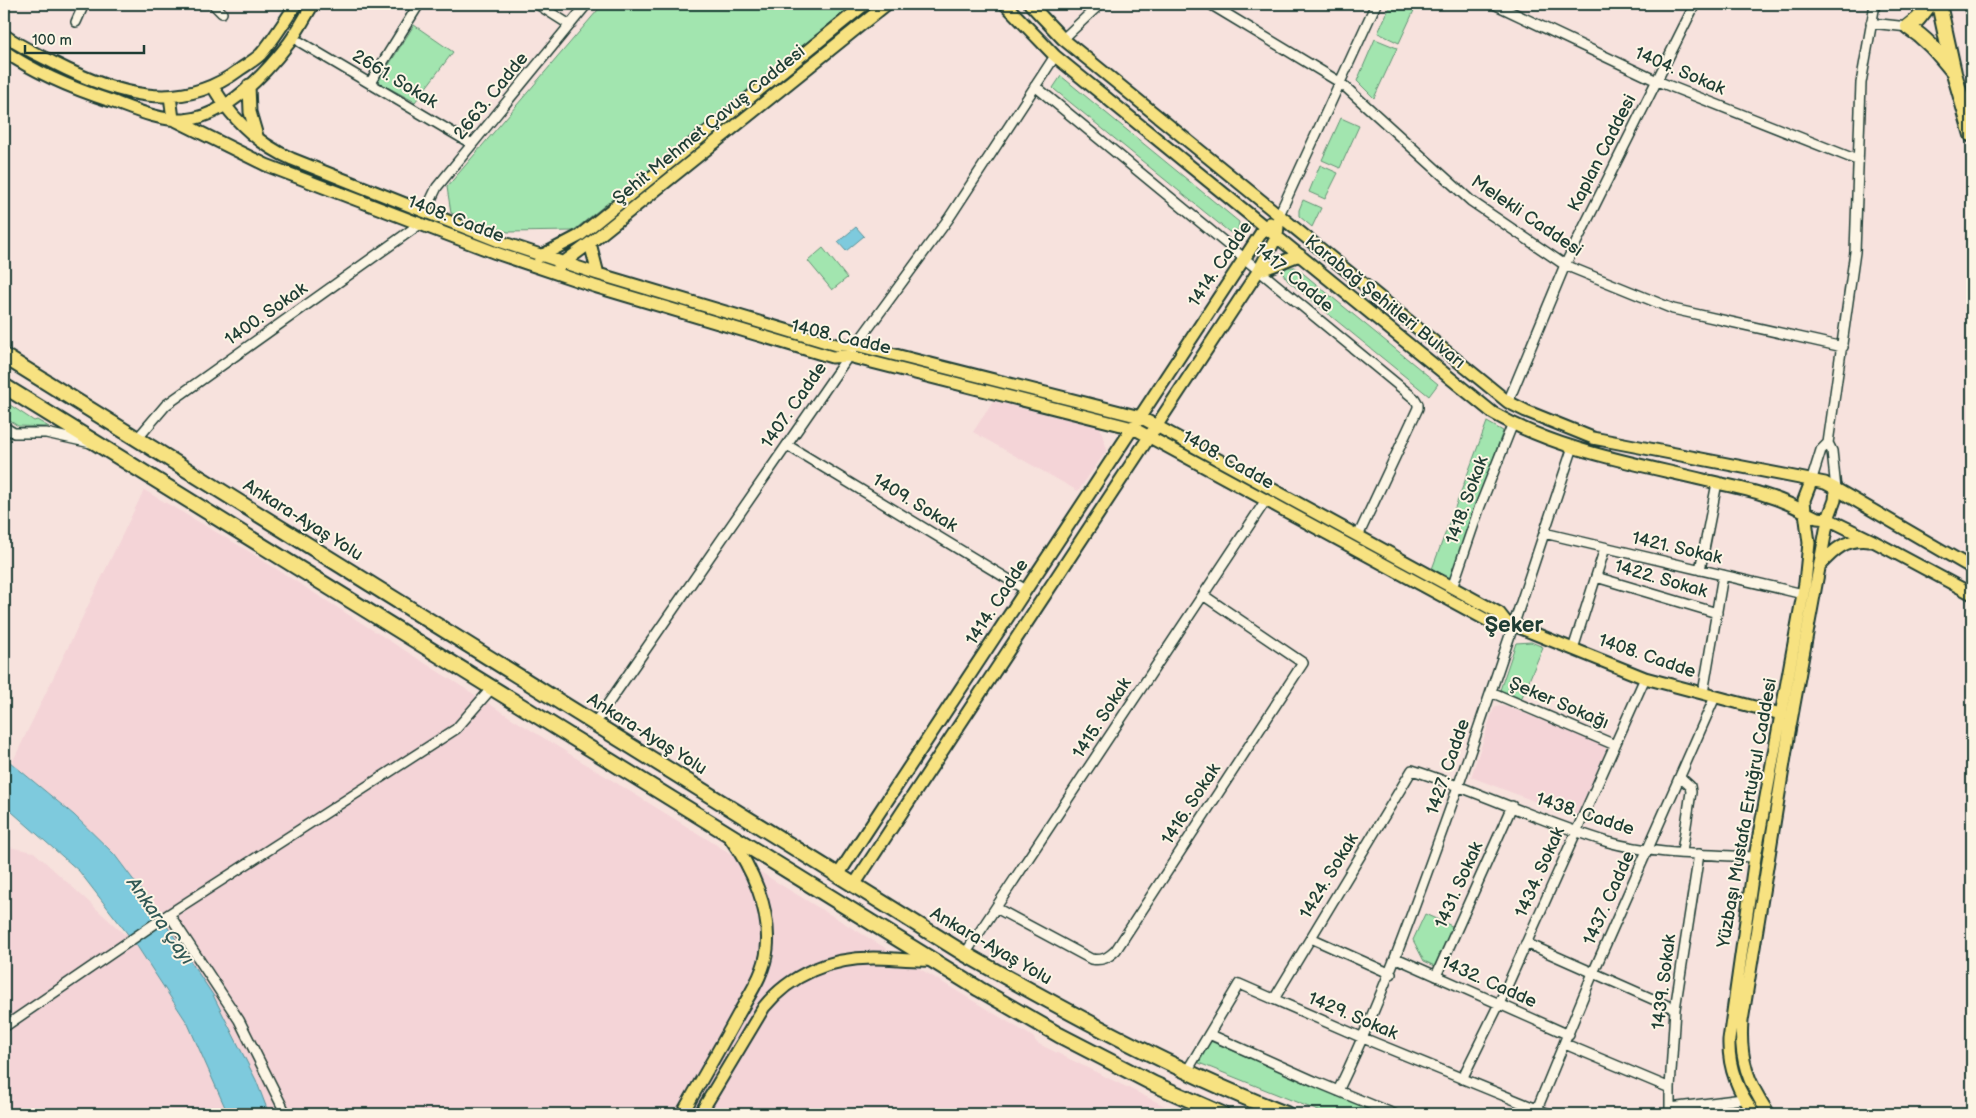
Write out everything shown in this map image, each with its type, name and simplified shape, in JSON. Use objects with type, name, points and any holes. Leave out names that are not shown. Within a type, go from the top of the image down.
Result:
[{"type":"highway","points":[[1930,4],[1918,19],[1908,27],[1924,37],[1954,73]]},
{"type":"highway","points":[[1939,4],[1954,73],[1972,135]]},
{"type":"highway","name":"Ankara-Ayaş Yolu","points":[[4,356],[965,954],[1084,1020],[1246,1098],[1286,1114]]},
{"type":"highway","points":[[4,386],[931,960],[1059,1035],[1154,1084],[1222,1114]]},
{"type":"main road","points":[[4,35],[78,75],[142,96],[170,96],[188,94],[213,87],[230,77],[260,55],[296,4]]},
{"type":"main road","points":[[4,52],[67,85],[130,108],[173,120],[202,117],[224,106],[249,85],[290,41],[313,4]]},
{"type":"main road","name":"Şehit Mehmet Çavuş Caddesi","points":[[528,264],[579,236],[865,4]]},
{"type":"main road","name":"Şehit Mehmet Çavuş Caddesi","points":[[551,272],[590,244],[887,4]]},
{"type":"main road","name":"Karabağ Şehitleri Bulvarı","points":[[1005,4],[1056,56],[1487,408],[1513,423],[1590,453],[1771,496],[1817,518],[1828,519],[1972,594]]},
{"type":"main road","name":"Karabağ Şehitleri Bulvarı","points":[[1030,4],[1063,39],[1508,402],[1593,438],[1811,482],[1825,483],[1972,568]]},
{"type":"main road","points":[[249,85],[250,112],[257,138]]},
{"type":"main road","name":"1408. Cadde","points":[[213,87],[224,106],[241,125],[281,154],[501,242],[598,274],[836,345],[856,345],[1140,417],[1499,613],[1510,624]]},
{"type":"main road","points":[[170,96],[173,120]]},
{"type":"main road","name":"1408. Cadde","points":[[173,120],[266,165],[551,272],[832,357],[848,356],[1132,428],[1494,624],[1510,624],[1645,678],[1781,714]]},
{"type":"main road","points":[[420,224],[425,212]]},
{"type":"main road","name":"1414. Cadde","points":[[838,875],[1265,227],[1279,215]]},
{"type":"main road","name":"1414. Cadde","points":[[854,885],[1259,270],[1277,236],[1279,215]]},
{"type":"main road","points":[[590,244],[598,274]]},
{"type":"main road","points":[[1259,270],[1272,268],[1289,258],[1300,255]]},
{"type":"main road","points":[[1805,512],[1804,500],[1811,482]]},
{"type":"main road","points":[[1828,519],[1836,500],[1836,489]]},
{"type":"main road","name":"Yüzbaşı Mustafa Ertuğrul Caddesi","points":[[1755,1114],[1743,1099],[1731,1063],[1729,1040],[1755,858],[1803,594],[1809,543],[1805,512]]},
{"type":"main road","name":"Yüzbaşı Mustafa Ertuğrul Caddesi","points":[[1769,1114],[1755,1094],[1747,1075],[1742,1055],[1741,1033],[1745,994],[1828,519]]},
{"type":"main road","points":[[1820,565],[1832,552],[1846,543],[1854,540],[1875,542]]},
{"type":"main road","points":[[682,1114],[721,1049],[756,983],[764,964],[767,950],[765,920],[756,886],[744,859],[728,835]]},
{"type":"main road","points":[[1755,858],[1768,860]]},
{"type":"main road","points":[[700,1114],[764,1007],[774,995],[792,981],[815,969],[846,960],[873,958],[931,960]]},
{"type":"street","points":[[76,22],[84,4]]},
{"type":"street","points":[[213,4],[222,13]]},
{"type":"street","points":[[370,83],[419,4]]},
{"type":"street","points":[[538,4],[570,25]]},
{"type":"street","name":"2663. Cadde","points":[[425,212],[437,186],[587,4]]},
{"type":"street","points":[[1063,39],[1100,4]]},
{"type":"street","name":"Melekli Caddesi","points":[[1210,4],[1225,8],[1341,83],[1471,201],[1565,265],[1672,309],[1843,347]]},
{"type":"street","points":[[1279,215],[1376,4]]},
{"type":"street","name":"1404. Sokak","points":[[1494,4],[1657,81],[1857,160]]},
{"type":"street","name":"Kaplan Caddesi","points":[[1508,402],[1565,265],[1695,4]]},
{"type":"street","points":[[1836,489],[1832,451],[1828,443],[1855,252],[1861,83],[1876,4]]},
{"type":"street","points":[[1871,23],[1908,27]]},
{"type":"street","name":"2661. Sokak","points":[[300,42],[472,144]]},
{"type":"street","name":"1407. Cadde","points":[[594,724],[848,356],[949,218],[1056,56]]},
{"type":"street","name":"1417. Cadde","points":[[1035,86],[1415,399],[1418,408],[1358,536]]},
{"type":"street","name":"1400. Sokak","points":[[137,439],[166,405],[420,224]]},
{"type":"street","name":"1418. Sokak","points":[[1452,588],[1480,506],[1513,423]]},
{"type":"street","points":[[4,427],[14,433],[46,434],[97,445]]},
{"type":"street","points":[[1811,482],[1820,450],[1828,443]]},
{"type":"street","name":"1409. Sokak","points":[[787,445],[1026,590]]},
{"type":"street","name":"1427. Cadde","points":[[1338,1091],[1364,1038],[1396,958],[1459,785],[1491,692],[1510,624],[1544,534],[1573,447]]},
{"type":"street","points":[[1700,570],[1718,483]]},
{"type":"street","name":"1415. Sokak","points":[[965,954],[1266,500]]},
{"type":"street","name":"1421. Sokak","points":[[1544,534],[1803,594]]},
{"type":"street","points":[[1573,649],[1605,548]]},
{"type":"street","points":[[1703,693],[1723,575]]},
{"type":"street","name":"1422. Sokak","points":[[1596,577],[1717,612]]},
{"type":"street","name":"1416. Sokak","points":[[996,908],[1090,959],[1100,960],[1110,957],[1116,950],[1303,663],[1203,595]]},
{"type":"street","name":"1434. Sokak","points":[[1462,1078],[1499,1004],[1645,678]]},
{"type":"street","points":[[4,1028],[169,914],[456,729],[492,688]]},
{"type":"street","name":"Şeker Sokağı","points":[[1491,692],[1615,745]]},
{"type":"street","name":"1437. Cadde","points":[[1536,1112],[1593,973],[1715,696]]},
{"type":"street","name":"1438. Cadde","points":[[1412,770],[1459,785],[1609,842],[1648,850],[1755,858]]},
{"type":"street","name":"1424. Sokak","points":[[1274,999],[1412,770]]},
{"type":"street","points":[[1680,777],[1690,786],[1691,792],[1682,852]]},
{"type":"street","name":"1431. Sokak","points":[[1436,976],[1512,806]]},
{"type":"street","name":"1439. Sokak","points":[[1670,1112],[1675,1009],[1699,854]]},
{"type":"street","points":[[169,914],[239,1020],[286,1114]]},
{"type":"street","points":[[1311,938],[1390,974]]},
{"type":"street","points":[[1526,943],[1675,1009]]},
{"type":"street","name":"1432. Cadde","points":[[1396,958],[1569,1035]]},
{"type":"street","name":"1429. Sokak","points":[[1188,1071],[1239,984],[1462,1078],[1536,1112],[1550,1114]]},
{"type":"street","points":[[1209,1034],[1394,1114]]},
{"type":"street","points":[[1565,1044],[1670,1088]]},
{"type":"street","points":[[1670,1112],[1743,1099]]},
{"type":"shaded area","points":[[993,401],[1100,427],[1107,450],[1078,491],[973,432]]},
{"type":"shaded area","points":[[144,490],[245,549],[513,719],[791,891],[1033,1037],[1037,1043],[1167,1107],[1186,1114],[4,1114],[4,846],[34,852],[124,934],[159,914],[114,854],[74,815],[12,763]]},
{"type":"shaded area","points":[[1503,705],[1604,745],[1606,751],[1576,817],[1471,777],[1494,708]]},
{"type":"green space","points":[[603,4],[854,4],[573,231],[508,232],[451,213],[447,187]]},
{"type":"green space","points":[[1391,4],[1417,4],[1399,43],[1378,33]]},
{"type":"green space","points":[[414,25],[453,52],[415,102],[378,82]]},
{"type":"green space","points":[[1375,39],[1397,48],[1374,98],[1357,81]]},
{"type":"green space","points":[[1061,76],[1239,222],[1238,230],[1231,233],[1228,231],[1055,90],[1053,88]]},
{"type":"green space","points":[[1341,118],[1359,126],[1340,168],[1322,160]]},
{"type":"green space","points":[[1320,165],[1338,173],[1325,199],[1309,192]]},
{"type":"green space","points":[[1303,200],[1321,208],[1312,227],[1299,216]]},
{"type":"green space","points":[[823,248],[847,278],[832,290],[808,261]]},
{"type":"green space","points":[[1288,267],[1295,267],[1299,270],[1438,384],[1429,396],[1288,281],[1283,274],[1284,270]]},
{"type":"green space","points":[[4,401],[34,421],[37,420],[49,427],[18,426],[4,417]]},
{"type":"green space","points":[[1487,422],[1503,431],[1451,578],[1432,569]]},
{"type":"green space","points":[[1531,642],[1543,647],[1520,702],[1502,694],[1500,690],[1516,643]]},
{"type":"green space","points":[[1425,914],[1454,927],[1437,967],[1424,961],[1413,940]]},
{"type":"green space","points":[[1210,1041],[1383,1114],[1326,1114],[1199,1063]]},
{"type":"water","points":[[856,227],[864,236],[846,251],[838,242]]},
{"type":"water","name":"Ankara Çayı","points":[[4,757],[74,815],[114,854],[159,914],[213,995],[256,1080],[269,1114],[228,1114],[188,1024],[137,946],[79,871],[4,805]]},
{"type":"district","name":"Şeker","points":[[1514,625]]}]
